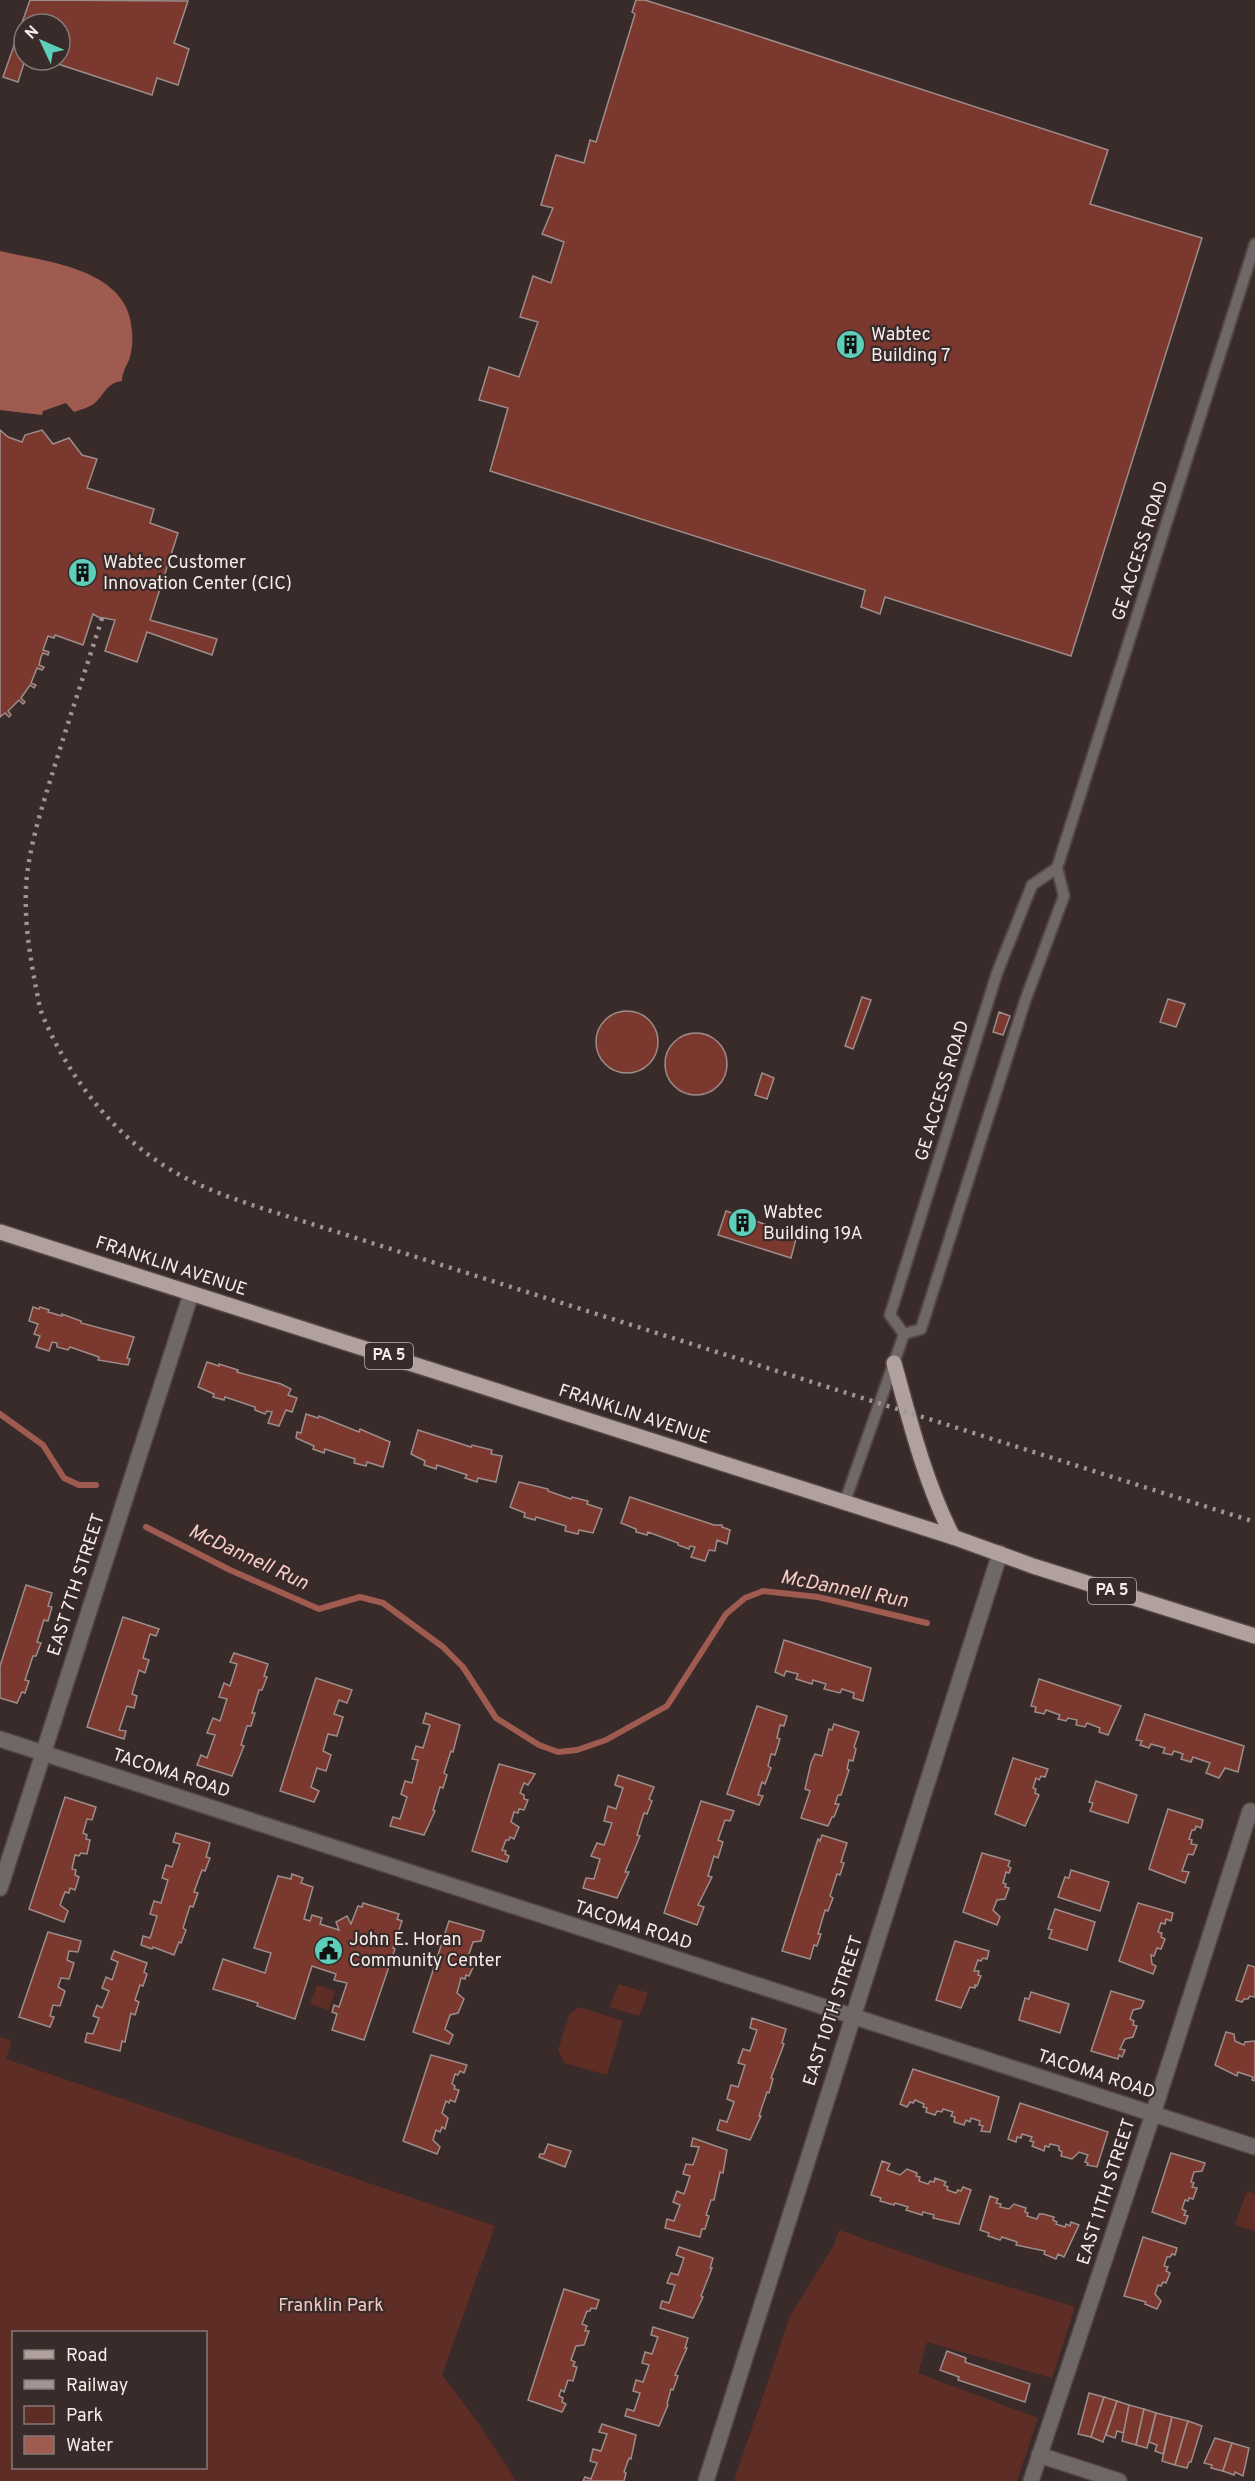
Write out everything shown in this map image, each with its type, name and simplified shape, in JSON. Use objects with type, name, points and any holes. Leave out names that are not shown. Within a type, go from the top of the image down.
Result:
[{"type":"main road","name":"FRANKLIN AVENUE","points":[[0,1232],[1255,1636]]},
{"type":"main road","points":[[894,1362],[925,1469],[953,1537]]},
{"type":"street","name":"EAST 7TH STREET","points":[[0,1888],[191,1294]]},
{"type":"street","name":"EAST 10TH STREET","points":[[706,2481],[1000,1553]]},
{"type":"street","name":"TACOMA ROAD","points":[[0,1739],[1255,2147]]},
{"type":"street","name":"EAST 11TH STREET","points":[[1030,2481],[1153,2114],[1250,1811]]},
{"type":"street","points":[[1039,2455],[1119,2481]]},
{"type":"lane","name":"GE ACCESS ROAD","points":[[904,1334],[890,1315],[997,973],[1032,885],[1057,867],[1255,244]]},
{"type":"lane","points":[[844,1504],[904,1334],[921,1329],[1025,1001],[1064,896],[1057,867]]},
{"type":"green space","points":[[619,1984],[648,1993],[639,2016],[609,2007]]},
{"type":"green space","points":[[317,1985],[335,1991],[329,2010],[310,2004]]},
{"type":"green space","points":[[580,2007],[623,2021],[607,2075],[564,2063],[558,2050],[570,2013]]},
{"type":"green space","name":"Franklin Park","points":[[0,2037],[12,2041],[6,2059],[495,2226],[442,2375],[481,2427],[516,2481],[0,2481]]},
{"type":"green space","points":[[1247,2191],[1255,2194],[1255,2231],[1235,2225]]},
{"type":"green space","points":[[839,2230],[950,2269],[1075,2307],[1052,2378],[927,2342],[918,2373],[1038,2418],[1017,2481],[734,2481],[790,2316],[834,2245]]},
{"type":"water","points":[[0,251],[40,259],[82,272],[101,281],[117,294],[128,311],[132,346],[122,381],[110,386],[96,402],[74,412],[66,403],[43,411],[42,415],[0,410]]},
{"type":"building","points":[[30,0],[188,1],[174,43],[189,49],[178,85],[157,78],[152,95],[72,69],[72,12],[26,12]]},
{"type":"building","name":"Wabtec Building 7","points":[[636,0],[645,0],[724,25],[1108,150],[1090,204],[1202,238],[1071,656],[885,597],[880,614],[861,607],[865,590],[490,471],[508,408],[479,400],[489,367],[519,377],[538,322],[520,317],[533,276],[551,283],[564,242],[542,234],[553,208],[541,205],[556,155],[584,163],[590,140],[596,142],[635,14],[632,12]]},
{"type":"building","points":[[12,51],[12,72],[21,72],[18,82],[3,77]]},
{"type":"building","name":"Wabtec Customer Innovation Center (CIC)","points":[[0,430],[8,437],[22,442],[25,435],[42,430],[53,444],[69,438],[82,455],[97,459],[87,488],[154,509],[150,523],[178,533],[150,620],[217,639],[212,655],[147,632],[137,662],[105,651],[115,620],[93,614],[83,645],[55,635],[54,638],[48,636],[43,650],[49,652],[48,655],[43,653],[39,665],[44,667],[42,670],[37,668],[31,683],[36,685],[34,688],[30,685],[21,698],[25,702],[23,704],[19,700],[8,711],[11,715],[9,717],[5,713],[0,717]]},
{"type":"building","points":[[862,997],[871,1000],[853,1049],[845,1046]]},
{"type":"building","points":[[1168,999],[1185,1004],[1176,1027],[1160,1022]]},
{"type":"building","points":[[627,1011],[639,1013],[649,1020],[656,1030],[658,1042],[656,1054],[649,1064],[639,1071],[627,1073],[615,1071],[605,1064],[598,1054],[596,1042],[598,1030],[605,1020],[615,1013]]},
{"type":"building","points":[[999,1012],[1010,1016],[1003,1035],[993,1032]]},
{"type":"building","points":[[690,1033],[702,1033],[718,1042],[725,1052],[727,1064],[725,1076],[718,1086],[702,1095],[690,1095],[679,1090],[670,1081],[665,1070],[665,1058],[670,1047],[679,1038]]},
{"type":"building","points":[[762,1073],[774,1078],[767,1099],[755,1095]]},
{"type":"building","name":"Wabtec Building 19A","points":[[726,1211],[797,1235],[791,1258],[718,1235]]},
{"type":"building","points":[[33,1307],[39,1309],[40,1307],[49,1310],[48,1312],[81,1321],[81,1323],[134,1337],[127,1358],[130,1359],[128,1365],[98,1360],[99,1357],[70,1347],[68,1350],[57,1347],[57,1343],[52,1342],[49,1351],[36,1347],[40,1336],[34,1334],[38,1324],[29,1321]]},
{"type":"building","points":[[207,1362],[238,1370],[237,1372],[291,1389],[288,1395],[297,1398],[292,1412],[286,1410],[279,1426],[268,1423],[272,1412],[267,1411],[265,1414],[255,1410],[255,1407],[225,1397],[224,1400],[213,1397],[214,1394],[198,1387]]},
{"type":"building","points":[[306,1414],[318,1418],[319,1416],[359,1432],[360,1429],[390,1442],[383,1467],[367,1462],[366,1466],[354,1463],[355,1459],[325,1449],[324,1453],[296,1438],[297,1432],[301,1433]]},
{"type":"building","points":[[418,1430],[471,1447],[472,1445],[492,1450],[491,1454],[502,1456],[496,1482],[478,1478],[477,1482],[465,1478],[467,1475],[437,1465],[436,1469],[424,1465],[425,1461],[411,1454]]},
{"type":"building","points":[[519,1482],[548,1489],[548,1491],[571,1499],[572,1497],[588,1501],[587,1504],[602,1509],[593,1533],[579,1530],[578,1534],[565,1531],[566,1526],[536,1517],[535,1520],[524,1517],[525,1513],[510,1507]]},
{"type":"building","points":[[630,1497],[714,1525],[722,1525],[730,1530],[727,1544],[717,1540],[715,1551],[709,1550],[705,1561],[691,1557],[695,1547],[690,1546],[689,1549],[648,1532],[647,1535],[636,1532],[636,1529],[621,1523]]},
{"type":"building","points":[[26,1585],[52,1593],[48,1606],[52,1607],[48,1621],[44,1620],[37,1642],[41,1643],[36,1656],[33,1656],[25,1680],[29,1681],[25,1693],[22,1692],[17,1703],[0,1698],[0,1666]]},
{"type":"building","points":[[123,1617],[159,1629],[156,1636],[150,1634],[143,1658],[149,1660],[145,1673],[139,1670],[132,1694],[137,1696],[134,1708],[127,1706],[119,1730],[126,1731],[124,1739],[87,1727]]},
{"type":"building","points":[[784,1640],[871,1668],[863,1701],[853,1698],[854,1693],[842,1689],[840,1693],[824,1689],[826,1684],[813,1680],[812,1684],[796,1679],[798,1674],[786,1671],[784,1676],[775,1672]]},
{"type":"building","points":[[234,1653],[268,1664],[264,1676],[267,1677],[262,1690],[259,1690],[252,1713],[255,1713],[251,1726],[247,1726],[241,1745],[244,1746],[232,1776],[197,1765],[201,1755],[207,1758],[215,1735],[207,1733],[213,1718],[220,1721],[227,1699],[219,1697],[224,1683],[230,1686],[237,1664],[230,1662]]},
{"type":"building","points":[[316,1678],[352,1690],[347,1703],[339,1700],[334,1714],[343,1717],[337,1736],[328,1734],[323,1751],[331,1755],[326,1771],[317,1768],[311,1787],[319,1791],[314,1802],[280,1791]]},
{"type":"building","points":[[1039,1679],[1121,1706],[1108,1735],[1099,1732],[1100,1728],[1087,1723],[1085,1727],[1076,1725],[1077,1720],[1058,1719],[1060,1715],[1046,1710],[1044,1714],[1035,1712],[1036,1707],[1031,1706]]},
{"type":"building","points":[[757,1706],[787,1716],[784,1726],[780,1725],[777,1738],[780,1739],[775,1755],[771,1754],[768,1766],[771,1768],[765,1784],[762,1782],[758,1795],[763,1796],[759,1805],[727,1794]]},
{"type":"building","points":[[426,1713],[460,1725],[453,1752],[451,1751],[444,1773],[447,1775],[443,1788],[440,1787],[433,1810],[435,1811],[424,1835],[390,1826],[393,1817],[400,1819],[407,1797],[401,1794],[405,1781],[412,1783],[418,1760],[412,1759],[416,1746],[423,1748],[430,1725],[423,1723]]},
{"type":"building","points":[[1145,1714],[1244,1746],[1238,1772],[1225,1768],[1219,1778],[1206,1773],[1210,1763],[1193,1757],[1191,1762],[1181,1759],[1183,1754],[1174,1751],[1172,1755],[1163,1753],[1165,1748],[1151,1744],[1149,1748],[1140,1745],[1142,1741],[1136,1740]]},
{"type":"building","points":[[834,1724],[859,1732],[854,1747],[856,1749],[853,1761],[849,1760],[847,1769],[849,1770],[841,1795],[838,1795],[835,1804],[839,1804],[828,1826],[801,1818],[810,1791],[805,1789],[811,1763],[815,1754],[822,1756],[829,1729],[832,1730]]},
{"type":"building","points":[[1013,1758],[1048,1769],[1045,1777],[1041,1776],[1039,1780],[1036,1778],[1033,1788],[1039,1795],[1025,1826],[995,1814]]},
{"type":"building","points":[[499,1764],[535,1774],[528,1785],[524,1783],[520,1793],[524,1795],[524,1799],[528,1800],[524,1810],[519,1809],[518,1813],[514,1812],[511,1822],[519,1827],[514,1839],[510,1837],[506,1840],[502,1850],[506,1851],[505,1854],[509,1856],[507,1862],[472,1851]]},
{"type":"building","points":[[618,1775],[654,1787],[649,1799],[652,1801],[647,1814],[644,1813],[637,1835],[640,1836],[625,1872],[629,1872],[617,1898],[583,1888],[586,1878],[594,1879],[600,1859],[591,1856],[597,1843],[604,1845],[612,1823],[604,1821],[608,1806],[616,1809],[623,1788],[615,1785]]},
{"type":"building","points":[[1096,1781],[1137,1795],[1128,1823],[1090,1811],[1093,1803],[1089,1802]]},
{"type":"building","points":[[65,1797],[96,1807],[92,1820],[87,1819],[83,1833],[87,1835],[86,1839],[90,1840],[87,1854],[75,1855],[72,1869],[76,1870],[75,1875],[79,1877],[75,1890],[70,1888],[69,1893],[65,1892],[60,1905],[68,1911],[64,1922],[29,1909]]},
{"type":"building","points":[[701,1801],[734,1811],[730,1821],[725,1820],[718,1840],[723,1842],[718,1858],[714,1856],[708,1876],[712,1877],[698,1905],[704,1907],[697,1925],[664,1913]]},
{"type":"building","points":[[1168,1809],[1203,1820],[1201,1828],[1196,1826],[1189,1839],[1192,1840],[1191,1844],[1197,1845],[1193,1855],[1188,1854],[1182,1871],[1189,1872],[1185,1883],[1149,1869]]},
{"type":"building","points":[[176,1833],[210,1843],[206,1857],[210,1858],[205,1871],[202,1870],[194,1892],[198,1893],[193,1907],[190,1906],[183,1928],[186,1930],[174,1955],[141,1945],[143,1936],[150,1938],[157,1916],[150,1914],[154,1901],[161,1903],[168,1880],[162,1878],[166,1865],[172,1867],[180,1844],[173,1842]]},
{"type":"building","points":[[822,1835],[847,1843],[841,1862],[844,1863],[840,1875],[837,1874],[830,1896],[833,1898],[828,1911],[825,1910],[818,1934],[821,1934],[817,1946],[814,1945],[810,1959],[782,1951],[818,1839],[820,1841]]},
{"type":"building","points":[[982,1853],[1010,1861],[1008,1866],[1011,1868],[1009,1873],[1006,1872],[1003,1883],[1009,1888],[1005,1899],[997,1900],[993,1910],[1000,1917],[997,1925],[963,1912]]},
{"type":"building","points":[[1071,1870],[1109,1882],[1100,1911],[1058,1897],[1065,1877],[1069,1878]]},
{"type":"building","points":[[292,1874],[303,1878],[301,1883],[313,1887],[304,1919],[310,1921],[312,1915],[322,1918],[320,1924],[339,1930],[336,1922],[347,1916],[351,1924],[358,1906],[362,1907],[363,1903],[399,1914],[397,1919],[402,1921],[393,1948],[395,1949],[364,2040],[332,2030],[337,2014],[332,2012],[334,2005],[339,2007],[347,1983],[334,1980],[336,1974],[312,1966],[295,2019],[257,2006],[258,2003],[213,1989],[223,1959],[265,1973],[271,1953],[254,1948],[278,1876],[291,1879]]},
{"type":"building","points":[[1138,1903],[1173,1913],[1171,1921],[1166,1919],[1165,1924],[1161,1923],[1158,1932],[1162,1933],[1161,1937],[1165,1939],[1161,1949],[1157,1948],[1154,1956],[1151,1955],[1152,1964],[1156,1966],[1153,1974],[1119,1961]]},
{"type":"building","points":[[1055,1909],[1095,1922],[1087,1950],[1049,1938],[1052,1930],[1048,1929]]},
{"type":"building","points":[[449,1921],[484,1931],[481,1941],[473,1942],[468,1957],[472,1958],[471,1962],[475,1963],[469,1976],[466,1975],[465,1979],[461,1978],[457,1993],[464,1999],[458,2013],[450,2015],[445,2029],[453,2035],[449,2044],[413,2032]]},
{"type":"building","points":[[48,1932],[81,1941],[78,1952],[69,1951],[67,1960],[74,1963],[69,1979],[61,1978],[58,1987],[65,1991],[60,2006],[53,2005],[50,2016],[54,2017],[50,2027],[19,2017]]},
{"type":"building","points":[[955,1941],[989,1951],[987,1959],[978,1960],[974,1971],[979,1971],[978,1975],[981,1976],[975,1988],[970,1987],[961,2008],[936,2000]]},
{"type":"building","points":[[114,1951],[147,1963],[144,1972],[147,1974],[135,2000],[139,2002],[135,2015],[131,2013],[125,2042],[122,2041],[120,2051],[85,2042],[87,2033],[93,2034],[99,2018],[93,2016],[97,2005],[102,2008],[109,1991],[102,1988],[106,1977],[112,1980],[118,1962],[111,1959]]},
{"type":"building","points":[[1248,1965],[1255,1967],[1255,1997],[1250,1996],[1242,2002],[1236,2000]]},
{"type":"building","points":[[1111,1991],[1144,2001],[1141,2008],[1133,2010],[1130,2019],[1134,2021],[1133,2025],[1137,2026],[1133,2037],[1125,2039],[1120,2049],[1125,2050],[1122,2057],[1119,2055],[1118,2059],[1091,2051]]},
{"type":"building","points":[[1031,1992],[1069,2004],[1060,2033],[1019,2020],[1025,1998],[1029,1999]]},
{"type":"building","points":[[752,2018],[786,2029],[782,2043],[784,2044],[771,2078],[773,2079],[769,2093],[767,2092],[759,2116],[761,2116],[750,2140],[717,2130],[720,2120],[727,2122],[734,2102],[727,2099],[731,2085],[738,2087],[745,2065],[738,2063],[743,2049],[750,2051],[757,2030],[750,2028]]},
{"type":"building","points":[[1226,2032],[1234,2034],[1235,2041],[1244,2045],[1245,2042],[1255,2041],[1255,2081],[1252,2080],[1253,2077],[1238,2072],[1237,2076],[1215,2065]]},
{"type":"building","points":[[431,2055],[467,2065],[464,2073],[460,2071],[458,2075],[455,2074],[452,2084],[455,2086],[454,2089],[459,2090],[455,2102],[446,2101],[442,2113],[448,2118],[445,2129],[442,2127],[440,2132],[436,2130],[433,2140],[440,2147],[437,2154],[403,2141]]},
{"type":"building","points":[[913,2069],[999,2097],[990,2132],[981,2131],[983,2126],[979,2125],[980,2121],[971,2118],[970,2122],[966,2120],[964,2125],[954,2122],[955,2117],[951,2116],[953,2112],[943,2109],[942,2112],[937,2111],[935,2115],[926,2112],[927,2108],[923,2107],[924,2104],[915,2100],[907,2107],[900,2104]]},
{"type":"building","points":[[1020,2103],[1108,2132],[1097,2167],[1087,2165],[1088,2163],[1085,2162],[1088,2155],[1079,2152],[1072,2159],[1061,2156],[1059,2146],[1050,2144],[1049,2147],[1045,2146],[1044,2151],[1032,2146],[1034,2142],[1030,2141],[1032,2137],[1022,2134],[1021,2138],[1017,2137],[1016,2142],[1008,2139]]},
{"type":"building","points":[[693,2138],[727,2150],[723,2173],[720,2172],[714,2200],[711,2200],[706,2215],[709,2216],[700,2237],[665,2228],[667,2219],[674,2221],[680,2205],[673,2202],[677,2191],[684,2194],[690,2176],[683,2174],[686,2164],[693,2165],[699,2147],[691,2146]]},
{"type":"building","points":[[548,2144],[571,2151],[565,2167],[539,2157],[540,2154],[544,2154]]},
{"type":"building","points":[[1171,2153],[1205,2163],[1202,2171],[1194,2172],[1191,2182],[1194,2183],[1192,2187],[1197,2188],[1193,2199],[1185,2200],[1182,2209],[1186,2211],[1184,2215],[1188,2216],[1185,2224],[1152,2212]]},
{"type":"building","points":[[882,2161],[890,2164],[887,2170],[900,2175],[907,2169],[917,2173],[916,2176],[920,2177],[919,2181],[928,2184],[930,2181],[934,2182],[935,2178],[946,2182],[944,2185],[948,2187],[947,2190],[956,2193],[963,2187],[971,2190],[959,2224],[933,2218],[934,2215],[923,2212],[922,2215],[906,2210],[908,2207],[880,2201],[881,2198],[871,2195]]},
{"type":"building","points":[[990,2196],[998,2199],[996,2203],[1001,2204],[1000,2207],[1009,2209],[1014,2204],[1026,2208],[1027,2216],[1037,2219],[1039,2214],[1043,2214],[1054,2217],[1056,2224],[1065,2227],[1066,2224],[1070,2226],[1071,2222],[1079,2225],[1064,2257],[1058,2254],[1056,2259],[1044,2254],[1045,2251],[1016,2245],[1017,2242],[1002,2237],[1000,2240],[980,2230]]},
{"type":"building","points":[[1143,2237],[1177,2248],[1175,2255],[1167,2257],[1164,2266],[1168,2267],[1166,2271],[1170,2273],[1166,2283],[1158,2285],[1155,2294],[1161,2301],[1157,2309],[1145,2304],[1146,2302],[1124,2296]]},
{"type":"building","points":[[679,2247],[713,2258],[710,2268],[712,2268],[701,2296],[703,2297],[693,2318],[660,2308],[662,2301],[669,2303],[675,2285],[667,2283],[671,2273],[678,2275],[684,2258],[676,2255]]},
{"type":"building","points":[[564,2289],[599,2300],[596,2309],[591,2308],[587,2311],[582,2324],[587,2326],[585,2331],[589,2331],[584,2345],[576,2346],[571,2360],[575,2362],[573,2366],[577,2367],[573,2381],[568,2380],[564,2392],[561,2390],[559,2396],[566,2404],[562,2412],[528,2400]]},
{"type":"building","points":[[653,2327],[688,2338],[685,2348],[687,2348],[675,2375],[678,2376],[673,2390],[671,2389],[668,2405],[659,2426],[625,2416],[627,2409],[634,2411],[640,2393],[633,2391],[636,2380],[643,2382],[649,2365],[642,2363],[645,2352],[652,2354],[658,2337],[651,2335]]},
{"type":"building","points":[[947,2351],[966,2358],[965,2362],[1030,2384],[1025,2402],[958,2380],[959,2377],[940,2370]]},
{"type":"building","points":[[1089,2393],[1104,2397],[1091,2437],[1078,2434]]},
{"type":"building","points":[[1104,2397],[1117,2401],[1103,2442],[1091,2437]]},
{"type":"building","points":[[1117,2401],[1129,2405],[1124,2433],[1117,2431],[1115,2438],[1106,2435]]},
{"type":"building","points":[[1129,2405],[1144,2409],[1136,2445],[1122,2441]]},
{"type":"building","points":[[1144,2409],[1156,2413],[1147,2448],[1136,2445]]},
{"type":"building","points":[[1156,2413],[1172,2417],[1163,2454],[1155,2451],[1157,2445],[1149,2442]]},
{"type":"building","points":[[1172,2417],[1188,2421],[1175,2465],[1162,2461]]},
{"type":"building","points":[[1188,2421],[1202,2426],[1187,2468],[1175,2465]]},
{"type":"building","points":[[602,2424],[636,2435],[631,2459],[629,2458],[624,2472],[626,2473],[624,2481],[583,2481],[585,2477],[591,2479],[597,2463],[590,2461],[593,2449],[601,2451],[607,2434],[599,2432]]},
{"type":"building","points":[[1215,2438],[1232,2443],[1223,2471],[1211,2468],[1212,2465],[1204,2463]]},
{"type":"building","points":[[1232,2443],[1249,2448],[1243,2476],[1235,2472],[1234,2475],[1223,2471]]},
{"type":"waterway","name":"McDannell Run","points":[[0,1414],[43,1445],[64,1478],[79,1485],[96,1485]]},
{"type":"waterway","name":"McDannell Run","points":[[146,1527],[230,1570],[319,1609],[360,1597],[383,1603],[443,1647],[463,1667],[496,1718],[539,1745],[558,1752],[577,1750],[606,1740],[667,1706],[726,1614],[745,1598],[763,1591],[818,1597],[927,1623]]},
{"type":"railway","points":[[102,618],[37,826],[27,875],[26,918],[39,1005],[53,1038],[66,1062],[97,1106],[135,1144],[178,1174],[248,1204],[1255,1522]]},
{"type":"place","name":"Wabtec Building 7","points":[[850,345]]},
{"type":"place","name":"Wabtec Customer Innovation Center (CIC)","points":[[82,573]]},
{"type":"place","name":"Wabtec Building 19A","points":[[742,1223]]},
{"type":"place","name":"John E. Horan Community Center","points":[[328,1950]]}]
